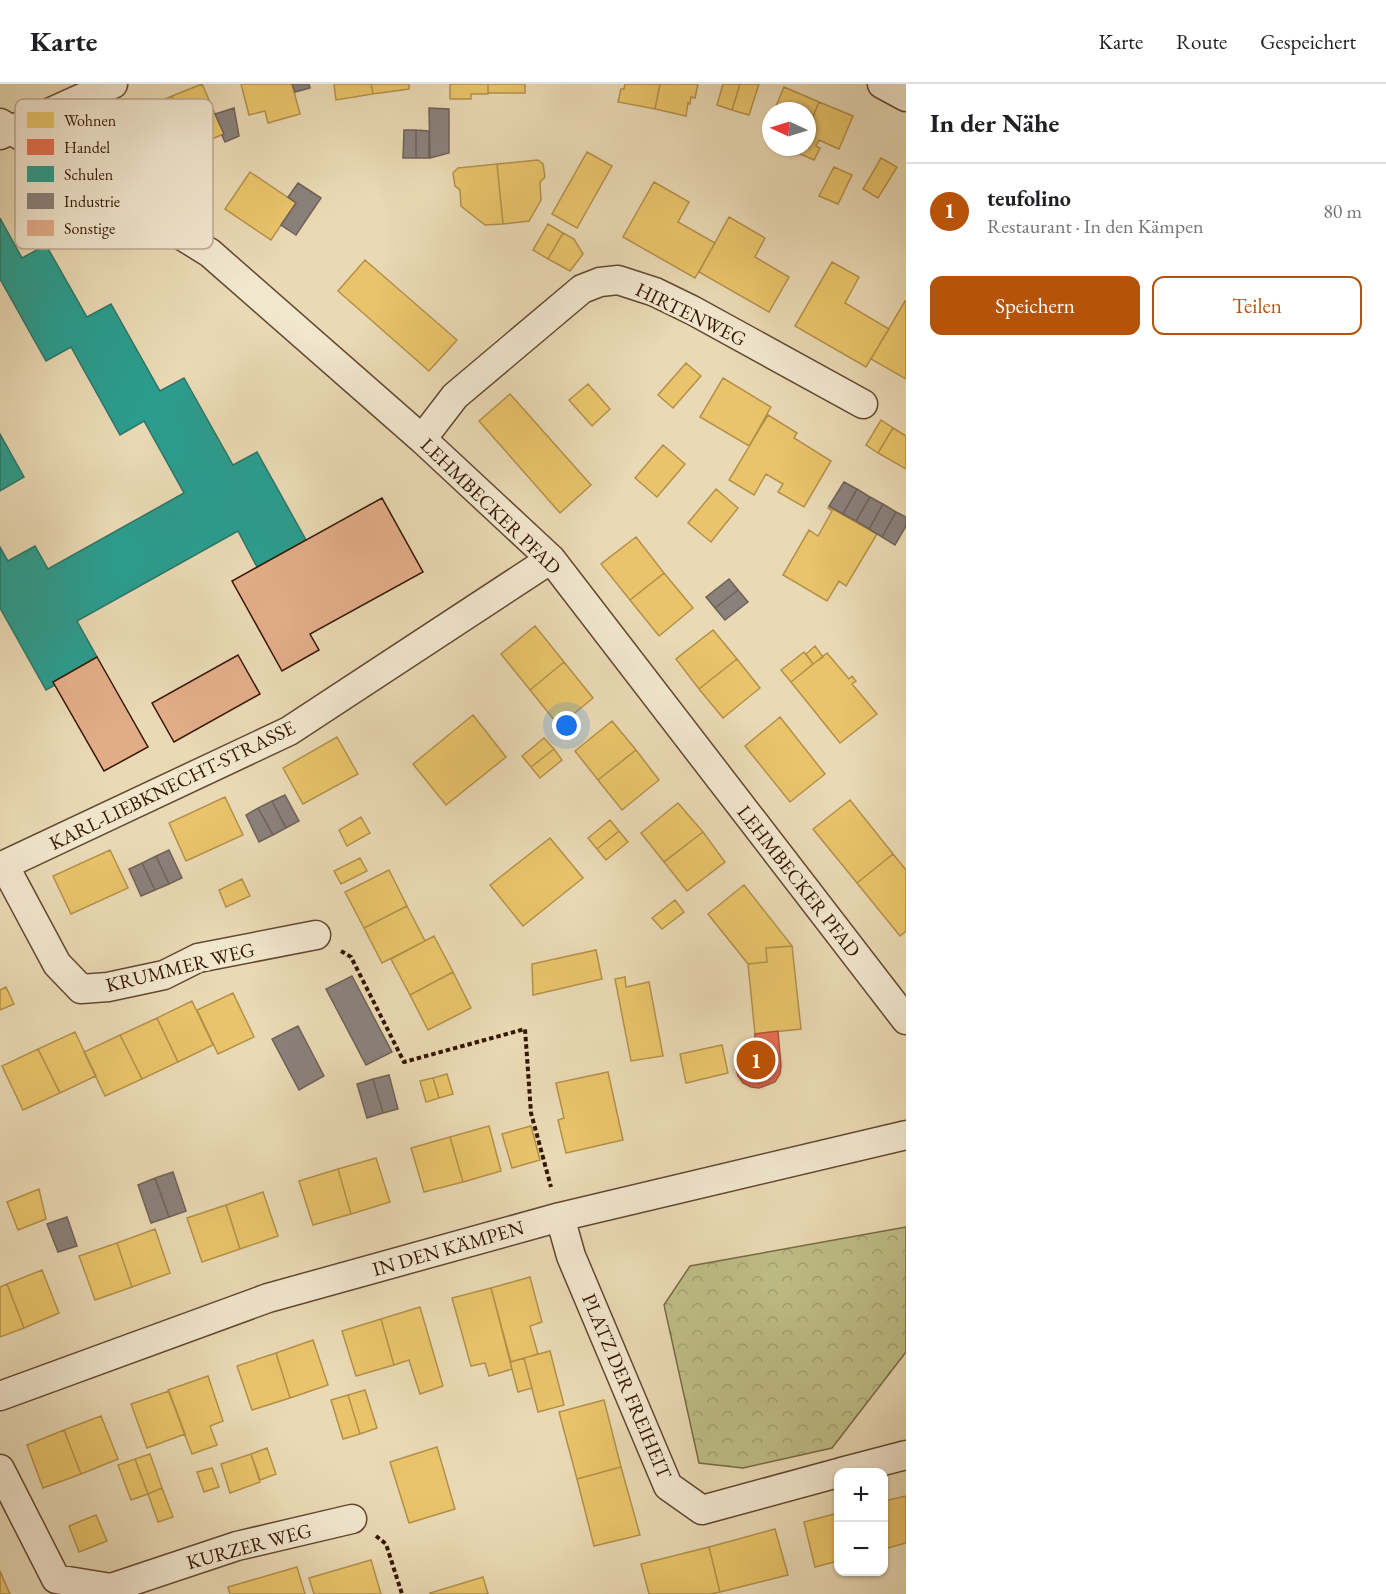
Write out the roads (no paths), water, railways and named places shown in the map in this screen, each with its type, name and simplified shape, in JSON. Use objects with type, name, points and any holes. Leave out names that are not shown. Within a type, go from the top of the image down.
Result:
[{"type":"street","points":[[76,99],[113,84]]},
{"type":"street","points":[[882,84],[906,97]]},
{"type":"street","name":"LEHMBECKER PFAD","points":[[203,249],[422,439],[551,559],[906,1020]]},
{"type":"street","name":"HIRTENWEG","points":[[422,439],[455,396],[582,289],[600,282],[618,280],[655,292],[692,310],[863,404]]},
{"type":"street","name":"KARL-LIEBKNECHT-STRASSE","points":[[2,866],[289,731],[551,559]]},
{"type":"street","name":"KRUMMER WEG","points":[[2,866],[57,964],[81,988],[108,987],[164,975],[198,958],[316,936]]},
{"type":"street","name":"IN DEN KÄMPEN","points":[[0,1396],[268,1298],[560,1217],[906,1135]]},
{"type":"street","name":"PLATZ DER FREIHEIT","points":[[560,1217],[571,1256],[668,1486],[702,1510],[834,1475]]},
{"type":"street","name":"PLATZ DER FREIHEIT","points":[[858,1468],[906,1455]]},
{"type":"street","name":"KURZER WEG","points":[[0,1469],[56,1579],[111,1588],[237,1546],[352,1519]]},
{"type":"place","name":"teufolino","points":[[756,1060]]}]
